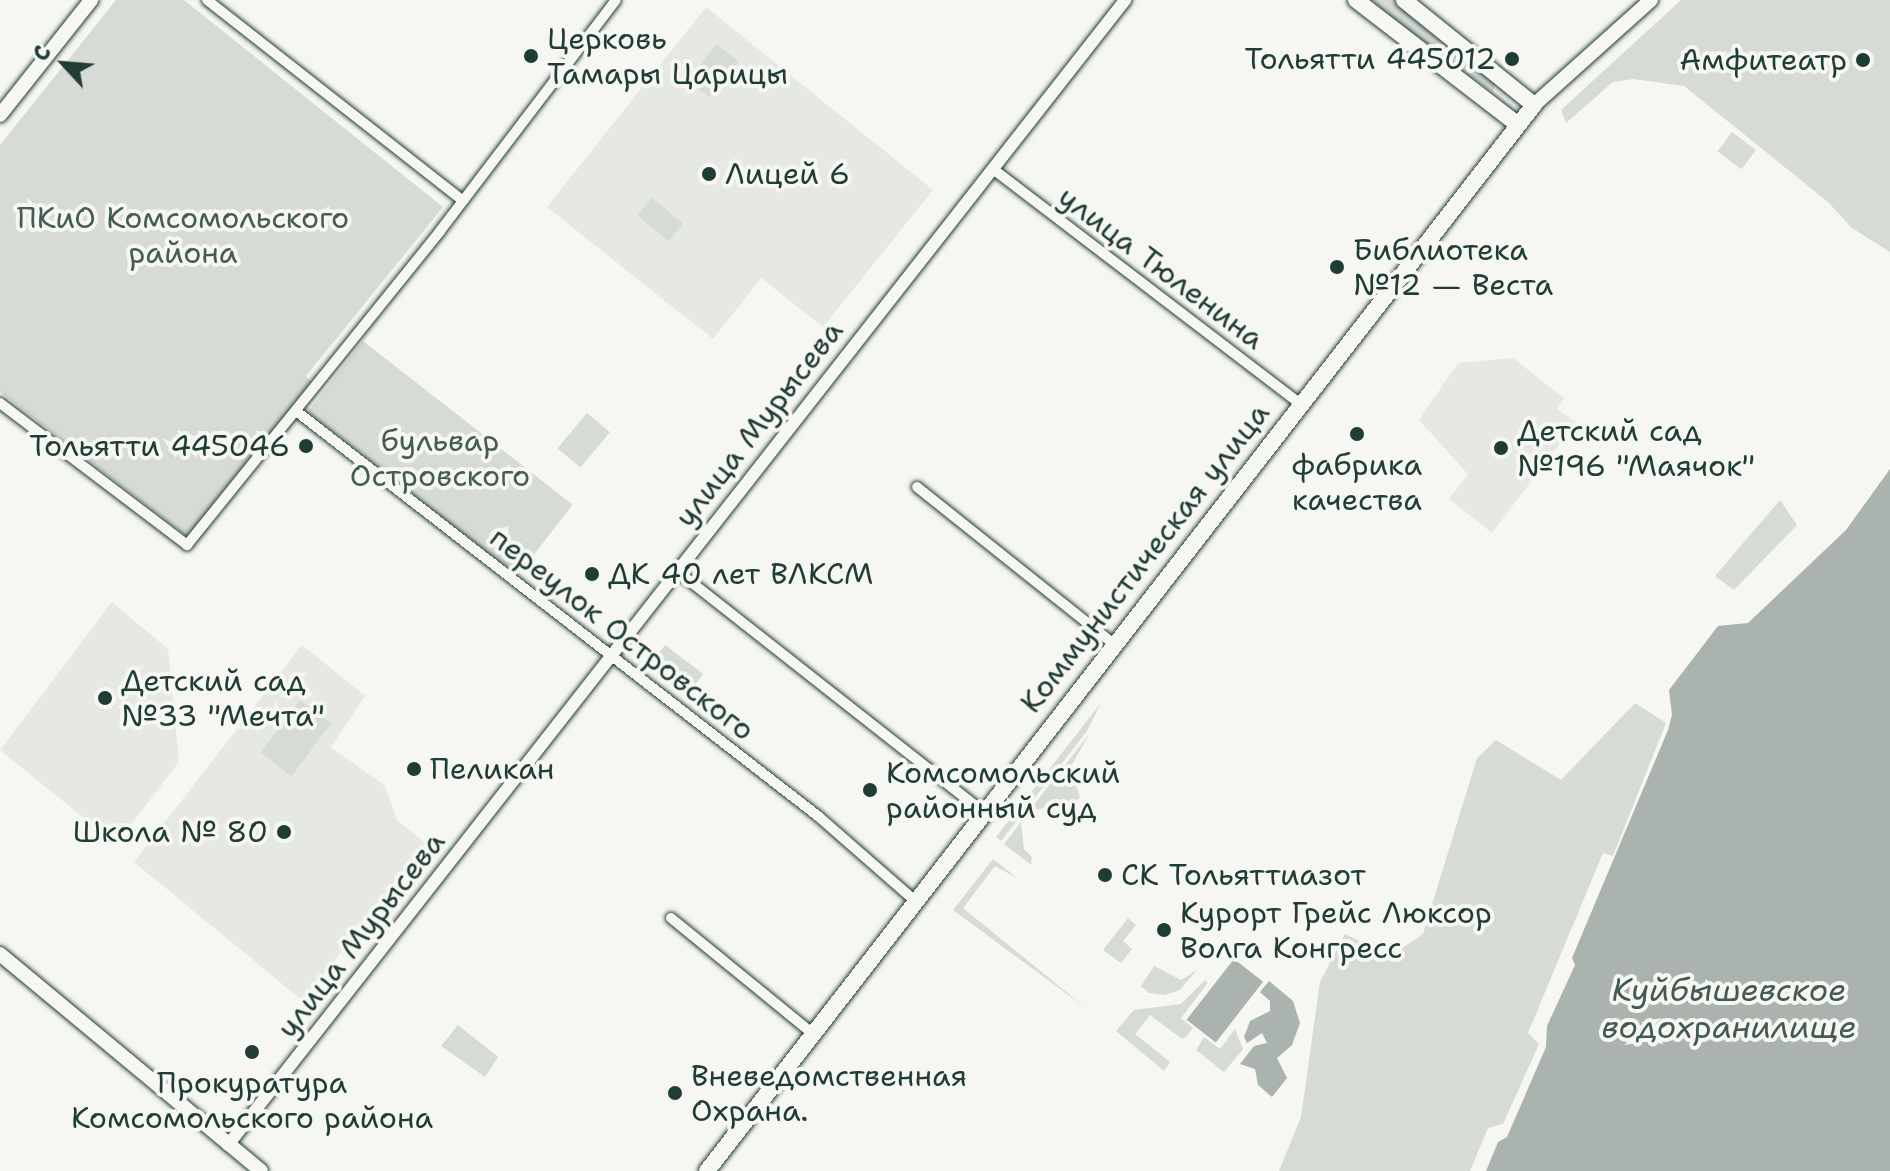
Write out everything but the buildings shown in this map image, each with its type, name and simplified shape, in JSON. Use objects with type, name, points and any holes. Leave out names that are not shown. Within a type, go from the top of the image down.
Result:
[{"type":"main road","points":[[0,115],[91,0]]},
{"type":"main road","points":[[1356,0],[1517,124]]},
{"type":"main road","points":[[1404,0],[1534,105]]},
{"type":"main road","name":"Коммунистическая улица","points":[[707,1171],[1517,124],[1651,0]]},
{"type":"main road","points":[[0,954],[261,1171]]},
{"type":"street","points":[[207,0],[463,201]]},
{"type":"street","points":[[0,403],[187,545],[463,201],[616,0]]},
{"type":"street","name":"улица Мурысева","points":[[228,1145],[1125,0]]},
{"type":"street","name":"улица Тюленина","points":[[993,169],[1300,404]]},
{"type":"street","name":"переулок Островского","points":[[296,411],[818,816],[914,900]]},
{"type":"street","points":[[917,487],[1115,645]]},
{"type":"street","points":[[677,571],[983,812]]},
{"type":"street","points":[[671,918],[812,1033]]},
{"type":"shaded area","name":"Лицей 6","points":[[706,7],[933,190],[823,327],[761,278],[713,339],[547,207]]},
{"type":"shaded area","name":"Детский сад №196 \"Маячок\"","points":[[1513,358],[1564,398],[1557,409],[1576,422],[1492,533],[1449,499],[1468,474],[1419,420],[1458,363]]},
{"type":"shaded area","name":"Детский сад №33 \"Мечта\"","points":[[112,602],[168,649],[179,762],[116,844],[0,750]]},
{"type":"shaded area","name":"Школа № 80","points":[[302,645],[365,696],[331,747],[385,786],[397,820],[425,843],[303,1001],[134,862]]},
{"type":"green space","name":"ПКиО Комсомольского района","points":[[116,0],[184,0],[443,207],[306,376],[312,382],[188,537],[0,392],[0,145]]},
{"type":"green space","points":[[1364,0],[1395,0],[1496,79],[1493,92]]},
{"type":"green space","points":[[1681,0],[1890,0],[1890,252],[1852,228],[1828,202],[1684,86],[1633,79],[1613,82],[1566,123],[1561,110]]},
{"type":"green space","points":[[717,44],[739,62],[710,97],[688,80]]},
{"type":"green space","points":[[1732,132],[1756,150],[1742,169],[1718,151]]},
{"type":"green space","points":[[652,198],[683,223],[669,241],[638,216]]},
{"type":"green space","name":"бульвар Островского","points":[[363,341],[573,505],[517,576],[308,412]]},
{"type":"green space","points":[[587,413],[610,432],[580,468],[557,448]]},
{"type":"green space","points":[[1780,500],[1797,525],[1734,590],[1715,576]]},
{"type":"green space","points":[[665,645],[703,674],[692,689],[654,660]]},
{"type":"green space","points":[[300,700],[331,723],[291,776],[260,753]]},
{"type":"green space","points":[[1101,703],[1087,731],[1001,841],[996,837]]},
{"type":"green space","points":[[1635,703],[1666,723],[1613,856],[1603,853],[1528,1033],[1539,1044],[1503,1124],[1488,1128],[1470,1171],[1279,1171],[1301,1117],[1320,982],[1345,934],[1390,956],[1423,934],[1477,758],[1496,740],[1561,780]]},
{"type":"green space","points":[[1090,733],[1070,768],[1080,797],[1064,816],[1050,807],[1029,811]]},
{"type":"green space","points":[[1021,822],[1024,849],[1032,857],[1031,865],[1004,844]]},
{"type":"green space","points":[[993,859],[1019,879],[995,866],[963,908],[1086,1008],[953,910]]},
{"type":"green space","points":[[1128,918],[1136,925],[1123,941],[1132,949],[1121,963],[1103,950]]},
{"type":"green space","points":[[1154,966],[1181,980],[1197,970],[1180,990],[1164,995],[1149,993],[1141,986]]},
{"type":"green space","points":[[1205,980],[1208,983],[1181,1018],[1193,1028],[1186,1037],[1182,1039],[1150,1015],[1135,1034],[1170,1062],[1164,1071],[1116,1031],[1134,1010],[1181,1004]]},
{"type":"green space","points":[[458,1025],[498,1057],[485,1077],[441,1046]]},
{"type":"green space","points":[[1235,1029],[1243,1049],[1224,1072],[1196,1050],[1204,1037],[1220,1049]]},
{"type":"water","name":"Куйбышевское водохранилище","points":[[1890,469],[1890,1171],[1486,1171],[1498,1142],[1507,1137],[1546,1047],[1547,1026],[1575,965],[1572,958],[1668,730],[1672,715],[1669,690],[1718,626],[1748,623],[1846,530]]},
{"type":"water","points":[[1234,959],[1263,982],[1216,1042],[1187,1020]]},
{"type":"water","points":[[1269,981],[1293,1001],[1300,1023],[1292,1045],[1277,1058],[1287,1078],[1272,1097],[1258,1085],[1255,1069],[1240,1064],[1254,1046],[1267,1043],[1262,1033],[1247,1043],[1244,1037],[1250,1021],[1270,1011],[1270,1001],[1260,992]]},
{"type":"place","name":"Церковь Тамары Царицы","points":[[531,56]]},
{"type":"place","name":"Тольятти 445012","points":[[1512,59]]},
{"type":"place","name":"Амфитеатр","points":[[1863,60]]},
{"type":"place","name":"Лицей 6","points":[[709,174]]},
{"type":"place","name":"Библиотека №12 — Веста","points":[[1337,267]]},
{"type":"place","name":"фабрика качества","points":[[1357,434]]},
{"type":"place","name":"Тольятти 445046","points":[[306,446]]},
{"type":"place","name":"Детский сад №196 \"Маячок\"","points":[[1501,448]]},
{"type":"place","name":"ДК 40 лет ВЛКСМ","points":[[592,574]]},
{"type":"place","name":"Детский сад №33 \"Мечта\"","points":[[105,698]]},
{"type":"place","name":"Пеликан","points":[[414,769]]},
{"type":"place","name":"Комсомольский районный суд","points":[[870,790]]},
{"type":"place","name":"Школа № 80","points":[[284,832]]},
{"type":"place","name":"СК Тольяттиазот","points":[[1105,875]]},
{"type":"place","name":"Курорт Грейс Люксор Волга Конгресс","points":[[1164,930]]},
{"type":"place","name":"Прокуратура Комсомольского района","points":[[252,1052]]},
{"type":"place","name":"Вневедомственная Охрана.","points":[[675,1093]]}]
